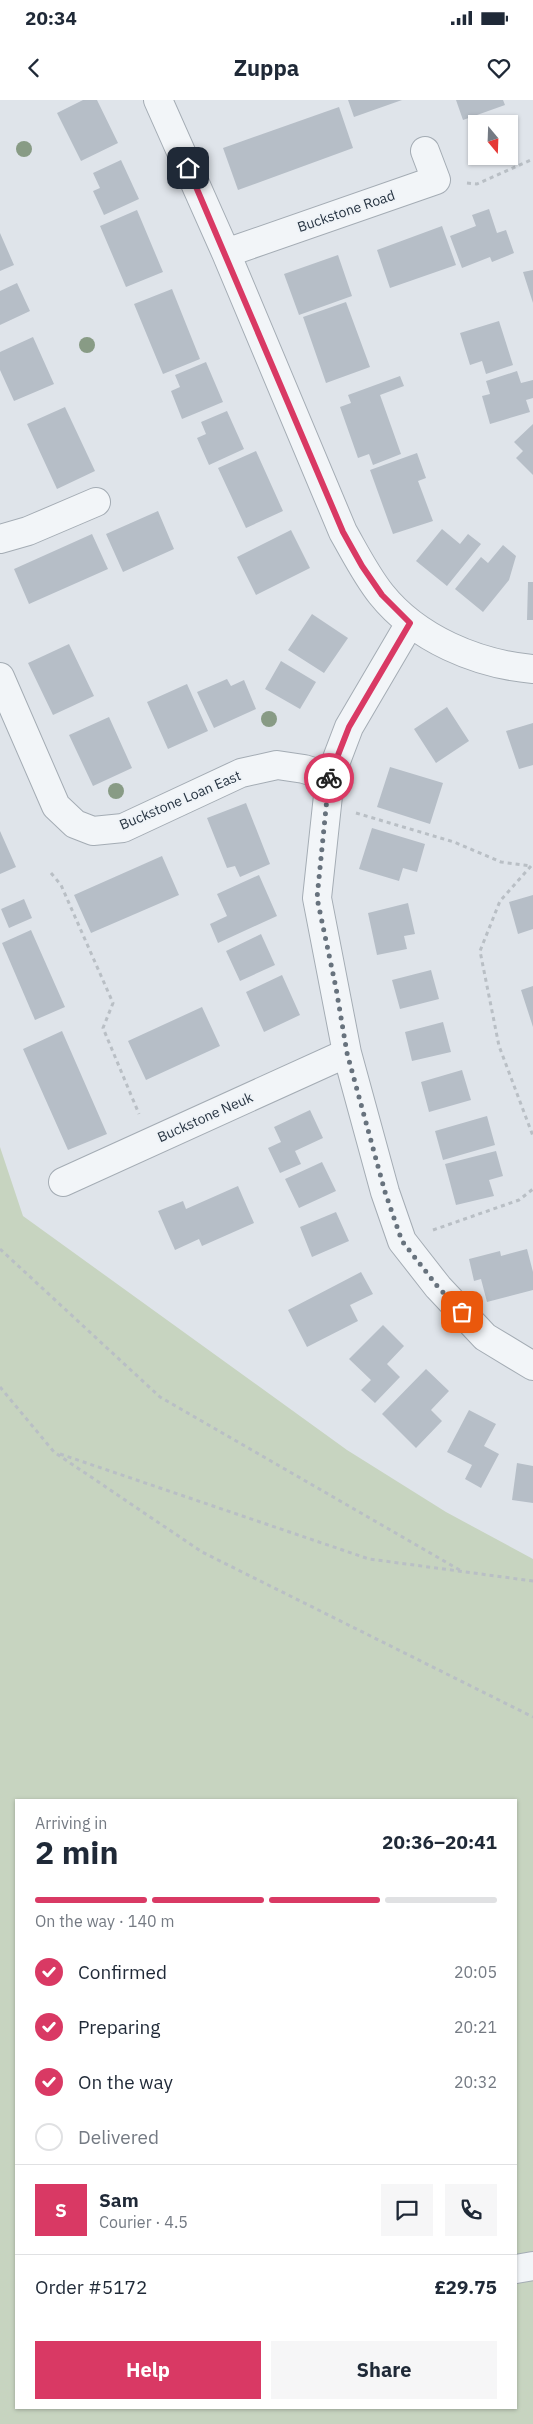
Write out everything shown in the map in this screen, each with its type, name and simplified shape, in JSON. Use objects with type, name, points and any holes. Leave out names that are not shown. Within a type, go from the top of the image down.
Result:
[{"type":"street","points":[[158,100],[226,253],[343,532],[362,566],[382,595],[410,623],[442,644],[514,667],[533,669]]},
{"type":"street","points":[[425,151],[436,180]]},
{"type":"street","name":"Buckstone Road","points":[[226,253],[436,180]]},
{"type":"street","points":[[0,539],[28,531],[96,502]]},
{"type":"street","points":[[410,623],[349,727],[330,777],[317,898],[336,988],[347,1053],[385,1192],[402,1241],[438,1287],[485,1337],[533,1366]]},
{"type":"street","name":"Buckstone Loan East","points":[[0,678],[56,806],[75,824],[93,831],[123,828],[241,773],[277,765],[304,769],[330,777]]},
{"type":"street","name":"Buckstone Neuk","points":[[63,1182],[347,1053]]},
{"type":"street","points":[[517,2269],[533,2266]]},
{"type":"path","points":[[436,180],[477,184],[533,159]]},
{"type":"path","points":[[326,804],[454,842],[501,862],[532,866]]},
{"type":"path","points":[[532,866],[500,901],[480,952],[499,1046],[533,1136]]},
{"type":"path","points":[[51,873],[61,885],[112,1003],[103,1028],[151,1142]]},
{"type":"path","points":[[402,1241],[519,1200],[533,1189]]},
{"type":"path","points":[[0,1249],[160,1397],[463,1572]]},
{"type":"path","points":[[0,1387],[54,1452],[202,1552],[533,1717]]},
{"type":"path","points":[[54,1452],[369,1559],[533,1582]]},
{"type":"green space","points":[[0,1147],[23,1216],[347,1450],[446,1512],[533,1559],[533,2424],[0,2424]]},
{"type":"building","points":[[83,100],[97,100],[118,143],[81,161],[57,113]]},
{"type":"building","points":[[348,100],[402,100],[354,117]]},
{"type":"building","points":[[456,100],[503,100],[505,105],[477,115],[468,115],[468,118],[463,120]]},
{"type":"building","points":[[339,107],[353,148],[238,190],[223,148]]},
{"type":"building","points":[[121,160],[139,199],[104,215],[93,191],[100,188],[93,173]]},
{"type":"building","points":[[489,209],[497,233],[506,230],[514,253],[492,262],[490,257],[462,268],[450,236],[476,226],[472,215]]},
{"type":"building","points":[[137,210],[163,272],[126,287],[100,226]]},
{"type":"building","points":[[442,226],[456,265],[390,288],[377,250]]},
{"type":"building","points":[[0,233],[14,265],[0,271]]},
{"type":"building","points":[[338,255],[352,296],[299,315],[284,274]]},
{"type":"building","points":[[533,270],[533,303],[523,272]]},
{"type":"building","points":[[17,283],[30,311],[0,325],[0,291]]},
{"type":"building","points":[[172,289],[200,359],[163,374],[134,304]]},
{"type":"building","points":[[346,302],[370,367],[326,383],[303,317]]},
{"type":"building","points":[[499,321],[513,365],[486,374],[482,361],[470,365],[460,333]]},
{"type":"building","points":[[33,337],[54,384],[14,401],[0,370],[0,352]]},
{"type":"building","points":[[206,362],[223,402],[182,419],[171,391],[180,387],[175,375]]},
{"type":"building","points":[[517,371],[521,383],[533,380],[533,398],[526,400],[530,412],[490,424],[482,396],[490,394],[486,381]]},
{"type":"building","points":[[400,376],[404,386],[380,395],[401,454],[373,465],[369,454],[358,458],[340,407],[351,403],[348,395]]},
{"type":"building","points":[[65,407],[95,471],[57,489],[27,424]]},
{"type":"building","points":[[227,411],[244,449],[209,465],[197,438],[206,434],[201,422]]},
{"type":"building","points":[[533,424],[533,475],[516,458],[523,451],[514,442]]},
{"type":"building","points":[[256,451],[283,511],[246,528],[218,468]]},
{"type":"building","points":[[417,453],[426,478],[418,481],[433,521],[393,534],[370,470]]},
{"type":"building","points":[[158,511],[174,549],[123,572],[106,534]]},
{"type":"building","points":[[442,529],[460,544],[468,534],[481,544],[447,586],[416,561]]},
{"type":"building","points":[[291,530],[310,568],[256,595],[237,557]]},
{"type":"building","points":[[92,534],[108,569],[29,604],[14,569]]},
{"type":"building","points":[[503,545],[516,556],[509,580],[483,612],[455,589],[481,557],[488,563]]},
{"type":"building","points":[[528,582],[533,582],[533,620],[527,620]]},
{"type":"building","points":[[312,614],[348,638],[324,673],[288,650]]},
{"type":"building","points":[[69,644],[94,696],[53,715],[28,663]]},
{"type":"building","points":[[281,661],[316,682],[300,709],[265,689]]},
{"type":"building","points":[[227,679],[231,686],[244,680],[256,709],[214,728],[197,692]]},
{"type":"building","points":[[187,684],[208,731],[168,749],[147,702]]},
{"type":"building","points":[[447,707],[469,741],[436,763],[414,729]]},
{"type":"building","points":[[109,717],[132,768],[93,786],[69,735]]},
{"type":"building","points":[[533,723],[533,765],[519,769],[506,731]]},
{"type":"building","points":[[390,767],[443,783],[430,824],[377,807]]},
{"type":"building","points":[[246,803],[270,864],[240,877],[235,866],[227,868],[207,818]]},
{"type":"building","points":[[372,828],[425,844],[417,872],[403,868],[399,881],[359,869]]},
{"type":"building","points":[[0,831],[16,867],[0,874]]},
{"type":"building","points":[[162,856],[179,895],[91,933],[74,895]]},
{"type":"building","points":[[259,875],[277,916],[218,943],[210,924],[227,916],[217,894]]},
{"type":"building","points":[[533,895],[533,929],[518,934],[509,902]]},
{"type":"building","points":[[24,899],[32,918],[9,928],[1,909]]},
{"type":"building","points":[[408,903],[415,934],[404,936],[407,949],[377,955],[368,913]]},
{"type":"building","points":[[31,930],[65,1007],[35,1020],[2,943]]},
{"type":"building","points":[[261,934],[275,965],[240,981],[226,951]]},
{"type":"building","points":[[431,970],[439,999],[400,1009],[392,980]]},
{"type":"building","points":[[282,975],[300,1015],[264,1032],[246,992]]},
{"type":"building","points":[[533,986],[533,1027],[521,990]]},
{"type":"building","points":[[202,1007],[220,1046],[146,1080],[128,1041]]},
{"type":"building","points":[[443,1022],[451,1052],[412,1061],[405,1032]]},
{"type":"building","points":[[62,1031],[107,1134],[68,1150],[23,1049]]},
{"type":"building","points":[[462,1070],[471,1100],[429,1112],[421,1082]]},
{"type":"building","points":[[310,1110],[323,1138],[295,1151],[301,1164],[280,1173],[268,1148],[281,1142],[274,1127]]},
{"type":"building","points":[[487,1116],[495,1145],[443,1160],[435,1131]]},
{"type":"building","points":[[496,1151],[503,1176],[489,1180],[494,1196],[456,1205],[445,1164]]},
{"type":"building","points":[[322,1162],[336,1191],[299,1208],[285,1179]]},
{"type":"building","points":[[238,1186],[254,1223],[202,1246],[199,1239],[175,1250],[158,1211],[183,1201],[186,1209]]},
{"type":"building","points":[[336,1212],[349,1241],[312,1257],[300,1227]]},
{"type":"building","points":[[527,1249],[533,1272],[533,1290],[487,1302],[481,1279],[474,1281],[469,1259],[500,1251],[501,1256]]},
{"type":"building","points":[[361,1272],[373,1294],[350,1305],[358,1321],[307,1347],[288,1310]]},
{"type":"building","points":[[383,1325],[404,1346],[387,1364],[400,1377],[375,1403],[361,1390],[371,1380],[349,1359]]},
{"type":"building","points":[[426,1369],[449,1391],[431,1410],[442,1421],[416,1448],[382,1414]]},
{"type":"building","points":[[469,1410],[496,1424],[484,1446],[499,1454],[481,1488],[465,1479],[472,1465],[447,1452]]},
{"type":"building","points":[[517,1463],[533,1466],[533,1503],[512,1500]]},
{"type":"way so far","points":[[329,778],[317,898],[336,988],[347,1053],[385,1192],[402,1241],[438,1287],[462,1312]]},
{"type":"route","points":[[188,168],[234,270],[343,532],[362,566],[382,595],[410,623],[349,727],[329,778]]}]
